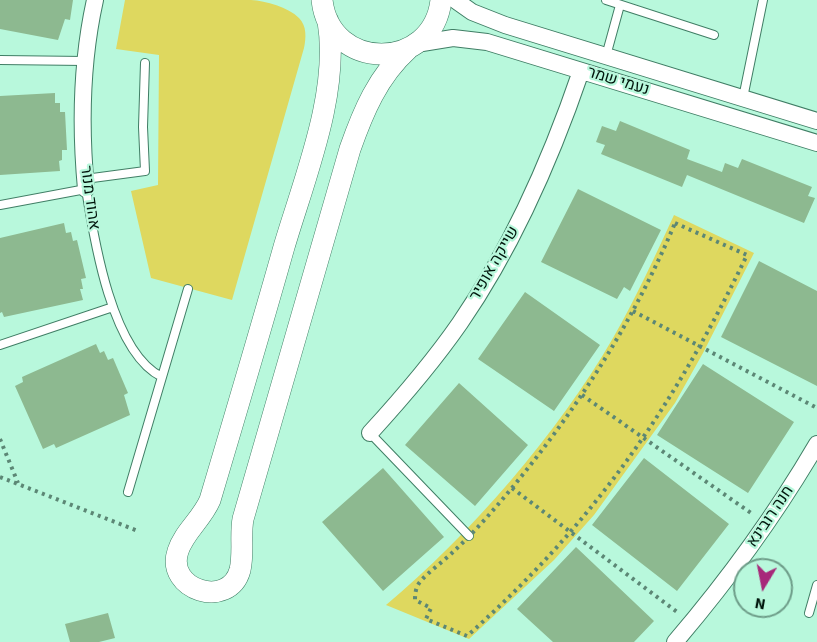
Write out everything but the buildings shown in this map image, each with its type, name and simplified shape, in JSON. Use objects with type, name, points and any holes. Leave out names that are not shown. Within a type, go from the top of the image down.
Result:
[{"type":"street","name":"אהוד מנור","points":[[86,184],[81,129],[85,61],[95,0]]},
{"type":"street","points":[[323,9],[331,49],[329,74],[316,140],[210,500],[177,553],[177,566],[181,578],[189,586],[200,591],[212,593],[224,590],[233,583],[240,570],[243,519],[350,149],[376,87],[396,59],[429,32],[434,24],[441,0]]},
{"type":"street","name":"נעמי שמר","points":[[455,0],[487,19],[817,121]]},
{"type":"street","points":[[323,9],[338,36],[362,51],[381,55],[412,46]]},
{"type":"street","name":"נעמי שמר","points":[[412,46],[438,39],[478,40],[817,143]]},
{"type":"street","name":"שייקה אופיר","points":[[370,433],[433,360],[483,288],[534,190],[568,109],[581,71]]},
{"type":"street","name":"חנה רובינא","points":[[675,642],[736,568],[815,454]]},
{"type":"lane","points":[[606,0],[714,35]]},
{"type":"lane","points":[[743,98],[763,0]]},
{"type":"lane","points":[[606,56],[620,4]]},
{"type":"lane","points":[[0,60],[85,61]]},
{"type":"lane","points":[[0,205],[145,171],[143,127],[145,63]]},
{"type":"lane","name":"אהוד מנור","points":[[86,184],[100,259],[113,307],[130,346],[140,361],[151,372],[162,377]]},
{"type":"lane","points":[[128,492],[188,289]]},
{"type":"lane","points":[[0,345],[113,307]]},
{"type":"lane","points":[[370,433],[469,536]]},
{"type":"lane","points":[[809,613],[817,585]]},
{"type":"path","points":[[675,223],[747,255],[701,346],[644,438],[603,495],[572,533],[518,589],[467,636],[426,619],[431,608],[415,600],[419,583],[469,536],[512,488],[582,395],[633,311],[675,223]]},
{"type":"path","points":[[633,311],[817,408]]},
{"type":"path","points":[[582,395],[766,524]]},
{"type":"path","points":[[0,439],[18,484]]},
{"type":"path","points":[[0,477],[138,531]]},
{"type":"path","points":[[512,488],[692,623]]},
{"type":"shaded area","points":[[125,0],[251,0],[276,5],[289,11],[299,18],[305,28],[304,48],[232,300],[151,278],[131,191],[158,185],[159,55],[116,49]]},
{"type":"shaded area","points":[[674,215],[754,253],[675,403],[594,515],[554,560],[469,639],[386,605],[418,577],[480,515],[539,446],[566,410],[613,338]]}]
